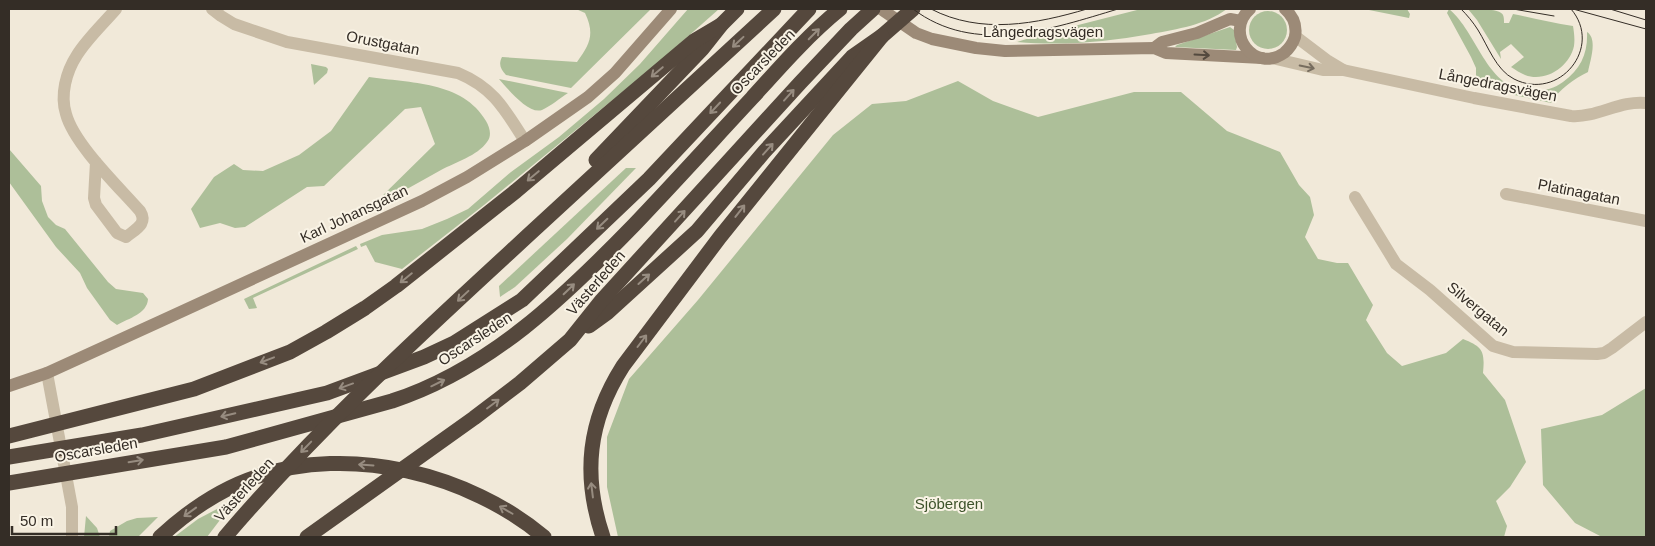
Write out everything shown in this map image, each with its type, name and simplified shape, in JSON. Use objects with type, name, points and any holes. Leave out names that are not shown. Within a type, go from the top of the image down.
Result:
[{"type":"highway","points":[[498,262],[702,49],[721,24],[737,9]]},
{"type":"highway","points":[[498,262],[774,9]]},
{"type":"highway","name":"Oscarsleden","points":[[9,457],[142,435],[327,393],[424,357],[454,343],[522,300],[649,178],[809,9]]},
{"type":"highway","name":"Västerleden","points":[[307,537],[474,418],[520,383],[570,340],[602,300],[800,82],[873,9]]},
{"type":"highway","points":[[570,340],[607,313],[697,231],[764,152],[852,57],[882,36],[913,9]]},
{"type":"highway","name":"Oscarsleden","points":[[9,483],[226,446],[392,401],[416,393],[451,376],[511,339],[557,300],[605,254],[836,11]]},
{"type":"highway","points":[[9,436],[194,389],[290,352],[326,332],[396,286],[516,191],[694,40],[721,24]]},
{"type":"highway","points":[[603,537],[594,508],[591,486],[591,458],[596,425],[614,381],[629,358],[726,230],[882,36]]},
{"type":"highway","name":"Västerleden","points":[[225,537],[262,494],[336,415],[498,262]]},
{"type":"highway","points":[[160,537],[194,509],[223,491],[255,477],[299,466],[333,463],[382,466],[447,482],[464,488],[505,510],[544,537]]},
{"type":"street","points":[[96,162],[94,198],[96,205],[117,233],[126,237],[139,227],[143,216],[96,162],[72,128],[66,114],[64,99],[64,86],[77,55],[116,9]]},
{"type":"street","name":"Orustgatan","points":[[212,9],[234,24],[287,42],[458,74],[474,80],[486,89],[501,105],[525,141]]},
{"type":"street","name":"Karl Johansgatan","points":[[9,386],[47,372],[161,321],[422,200],[467,177],[525,141],[588,97],[615,73],[671,9]]},
{"type":"street","name":"Långedragsvägen","points":[[881,9],[916,33],[932,39],[976,48],[1005,51],[1154,48],[1166,53],[1267,58]]},
{"type":"street","points":[[1267,58],[1287,51],[1295,36],[1292,17],[1285,9]]},
{"type":"street","name":"Långedragsvägen","points":[[1154,48],[1162,42],[1197,33],[1246,13]]},
{"type":"street","name":"Långedragsvägen","points":[[1246,13],[1240,36],[1243,44],[1254,55],[1267,58],[1324,70],[1343,70],[1474,98],[1571,116],[1584,115],[1627,103],[1646,102]]},
{"type":"street","name":"Långedragsvägen","points":[[1295,36],[1343,70]]},
{"type":"street","name":"Platinagatan","points":[[1506,194],[1646,221]]},
{"type":"street","name":"Silvergatan","points":[[1355,198],[1396,264],[1430,290],[1494,346],[1503,350],[1513,352],[1587,354],[1604,352],[1646,322]]},
{"type":"street","points":[[47,372],[72,507],[72,537]]},
{"type":"green space","points":[[576,9],[651,9],[571,88],[506,75],[501,67],[502,57],[577,62],[590,39],[590,27],[585,13]]},
{"type":"green space","points":[[688,9],[719,9],[659,62],[484,205],[402,269],[375,262],[366,245],[361,247],[360,244],[382,235],[422,229],[468,209],[511,172],[559,137],[604,99],[640,64]]},
{"type":"green space","points":[[1141,9],[1227,9],[1210,19],[1191,26],[1134,37],[1068,43],[1017,42],[1039,35]]},
{"type":"green space","points":[[1364,9],[1407,9],[1410,14],[1409,18]]},
{"type":"green space","points":[[1449,9],[1459,20],[1494,73],[1505,83],[1518,89],[1546,90],[1563,82],[1579,66],[1585,54],[1587,32],[1593,45],[1588,72],[1567,85],[1551,103],[1493,89],[1476,80],[1476,68],[1447,13]]},
{"type":"green space","points":[[1468,9],[1497,11],[1503,15],[1504,23],[1509,23],[1513,14],[1573,26],[1574,46],[1572,53],[1562,66],[1549,75],[1533,77],[1525,75],[1511,67],[1524,57],[1511,44],[1500,52],[1501,59]]},
{"type":"green space","points":[[1268,11],[1281,17],[1287,30],[1281,43],[1268,49],[1255,43],[1249,30],[1255,17]]},
{"type":"green space","points":[[1230,27],[1234,30],[1236,50],[1175,47],[1177,45]]},
{"type":"green space","points":[[311,64],[328,69],[327,73],[314,85]]},
{"type":"green space","points":[[369,77],[434,86],[464,98],[476,108],[489,126],[489,140],[472,155],[374,207],[373,205],[435,144],[421,107],[405,109],[324,186],[307,187],[245,227],[235,228],[220,223],[200,228],[191,209],[214,177],[234,164],[243,170],[263,171],[299,155],[331,131]]},
{"type":"green space","points":[[499,79],[568,93],[542,110],[531,109],[519,100]]},
{"type":"green space","name":"Sjöbergen","points":[[958,81],[993,101],[1038,117],[1134,92],[1181,92],[1227,131],[1280,152],[1299,185],[1310,197],[1314,215],[1305,237],[1318,259],[1348,263],[1373,305],[1366,320],[1387,353],[1402,366],[1446,353],[1463,339],[1479,347],[1484,360],[1483,373],[1505,400],[1526,462],[1510,487],[1496,501],[1507,526],[1504,537],[618,537],[607,487],[607,437],[629,379],[698,300],[833,135],[872,104],[906,101]]},
{"type":"green space","points":[[9,149],[41,186],[42,201],[48,217],[56,225],[65,229],[108,282],[116,289],[143,293],[148,299],[141,312],[117,325],[110,320],[87,288],[80,273],[56,247],[9,182]]},
{"type":"green space","points":[[626,168],[636,168],[567,239],[515,287],[500,297],[499,286]]},
{"type":"green space","points":[[356,246],[358,249],[253,298],[257,308],[249,309],[244,299]]},
{"type":"green space","points":[[1646,388],[1646,537],[1602,537],[1575,523],[1543,485],[1541,429],[1602,415]]},
{"type":"green space","points":[[236,499],[207,537],[174,537],[198,519]]},
{"type":"green space","points":[[86,516],[97,528],[100,537],[84,537]]},
{"type":"green space","points":[[158,517],[138,537],[109,537],[110,531],[127,521],[137,518]]},
{"type":"tram line","points":[[913,9],[937,23],[962,32],[987,35],[1014,34],[1040,30],[1118,9]]},
{"type":"tram line","points":[[931,9],[969,22],[989,24],[1009,24],[1048,19],[1087,9]]},
{"type":"tram line","points":[[1461,9],[1476,27],[1502,70],[1514,79],[1531,84],[1547,83],[1561,77],[1572,67],[1579,54],[1582,39],[1580,24],[1571,9]]},
{"type":"tram line","points":[[1513,9],[1554,16]]},
{"type":"tram line","points":[[1573,9],[1646,29]]},
{"type":"tram line","points":[[1610,9],[1646,20]]}]
